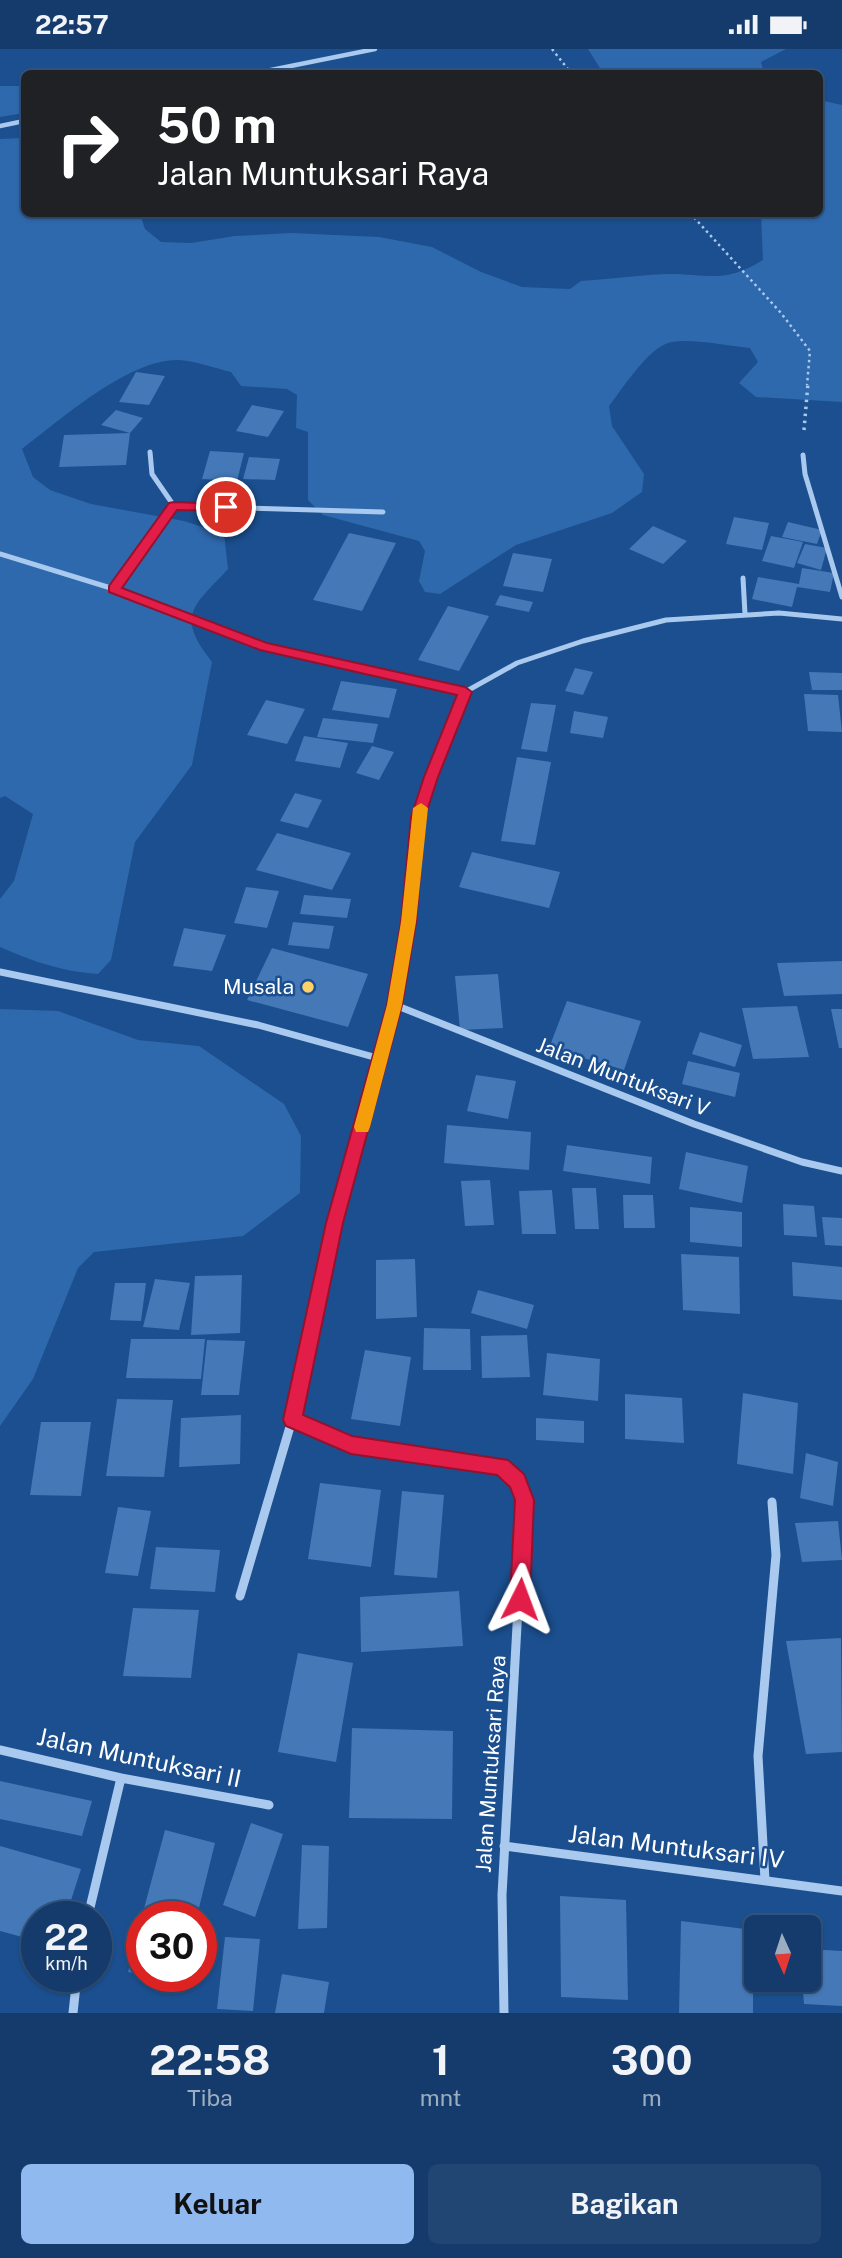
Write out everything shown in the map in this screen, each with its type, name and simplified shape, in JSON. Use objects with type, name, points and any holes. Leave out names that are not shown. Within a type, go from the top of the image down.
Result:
[{"type":"street","points":[[271,70],[375,49]]},
{"type":"street","points":[[0,126],[21,122]]},
{"type":"street","points":[[150,452],[149,467],[152,477],[174,506]]},
{"type":"street","points":[[803,456],[805,474],[842,597]]},
{"type":"street","points":[[174,506],[383,512]]},
{"type":"street","points":[[114,589],[174,506]]},
{"type":"street","points":[[0,554],[114,589],[264,647],[465,692]]},
{"type":"street","points":[[743,578],[745,614]]},
{"type":"street","points":[[240,1597],[292,1420],[335,1223],[394,1005],[409,922],[418,817],[465,692],[517,663],[583,641],[666,620],[779,613],[842,619]]},
{"type":"street","points":[[0,972],[258,1025],[381,1059]]},
{"type":"street","name":"Jalan Muntuksari V","points":[[394,1005],[694,1124],[802,1162],[842,1171]]},
{"type":"street","name":"Jalan Muntuksari Raya","points":[[292,1420],[351,1445],[501,1467],[517,1481],[524,1500],[504,1846],[501,1973],[504,2013]]},
{"type":"street","points":[[765,1879],[758,1756],[776,1555],[772,1502]]},
{"type":"street","name":"Jalan Muntuksari II","points":[[0,1750],[121,1778],[270,1805]]},
{"type":"street","points":[[92,1901],[121,1778]]},
{"type":"street","name":"Jalan Muntuksari IV","points":[[504,1846],[842,1891]]},
{"type":"street","points":[[73,2013],[75,1992]]},
{"type":"path","points":[[552,49],[569,70]]},
{"type":"path","points":[[694,217],[781,313],[810,351],[803,456]]},
{"type":"shaded area","points":[[588,49],[786,49],[761,62],[763,70],[601,70]]},
{"type":"shaded area","points":[[0,86],[21,86],[21,114],[0,117]]},
{"type":"shaded area","points":[[823,101],[842,105],[842,402],[756,397],[739,383],[758,362],[750,348],[697,341],[668,343],[644,361],[609,406],[612,426],[644,474],[642,492],[612,513],[516,545],[440,594],[425,592],[419,581],[425,551],[419,541],[323,515],[308,500],[308,432],[296,428],[297,395],[287,389],[241,386],[231,372],[192,362],[160,362],[139,369],[96,393],[22,449],[33,477],[50,490],[91,504],[184,521],[224,534],[228,569],[193,612],[194,633],[212,662],[192,765],[135,842],[111,960],[98,974],[85,973],[48,965],[0,947],[0,899],[14,881],[33,814],[5,796],[0,798],[0,139],[21,138],[21,217],[141,217],[145,229],[161,242],[191,243],[235,236],[291,233],[379,237],[432,247],[481,272],[522,287],[570,289],[581,281],[635,276],[727,275],[763,260],[761,217],[823,217]]},
{"type":"shaded area","points":[[0,1009],[58,1011],[138,1040],[199,1046],[284,1104],[301,1136],[300,1193],[243,1236],[94,1252],[78,1268],[33,1379],[0,1426]]},
{"type":"building","points":[[136,372],[165,376],[149,405],[119,402]]},
{"type":"building","points":[[252,405],[284,411],[268,437],[236,431]]},
{"type":"building","points":[[116,410],[143,418],[130,433],[101,425]]},
{"type":"building","points":[[130,433],[126,465],[59,467],[64,435]]},
{"type":"building","points":[[210,451],[244,453],[237,481],[202,479]]},
{"type":"building","points":[[249,457],[280,459],[275,480],[243,479]]},
{"type":"building","points":[[734,517],[769,523],[762,550],[726,544]]},
{"type":"building","points":[[788,522],[822,530],[817,544],[782,537]]},
{"type":"building","points":[[653,526],[687,541],[663,564],[629,549]]},
{"type":"building","points":[[349,533],[396,543],[362,611],[313,600]]},
{"type":"building","points":[[771,536],[803,542],[794,568],[762,561]]},
{"type":"building","points":[[805,544],[827,548],[821,570],[797,563]]},
{"type":"building","points":[[513,553],[552,559],[543,592],[503,586]]},
{"type":"building","points":[[802,568],[834,573],[830,592],[797,587],[792,607],[752,599],[758,577],[799,584]]},
{"type":"building","points":[[500,595],[533,602],[529,612],[495,605]]},
{"type":"building","points":[[448,606],[489,616],[459,671],[418,660]]},
{"type":"building","points":[[575,668],[593,672],[583,695],[565,691]]},
{"type":"building","points":[[809,672],[842,673],[842,690],[812,690]]},
{"type":"building","points":[[341,681],[397,689],[389,718],[332,710]]},
{"type":"building","points":[[804,694],[838,695],[842,732],[808,731]]},
{"type":"building","points":[[266,700],[305,709],[287,744],[247,735]]},
{"type":"building","points":[[531,703],[556,705],[547,752],[521,749]]},
{"type":"building","points":[[574,711],[608,717],[603,738],[570,733]]},
{"type":"building","points":[[323,718],[378,724],[373,743],[317,737]]},
{"type":"building","points":[[304,736],[348,743],[340,768],[295,761]]},
{"type":"building","points":[[372,746],[394,752],[379,780],[356,773]]},
{"type":"building","points":[[517,757],[551,762],[535,845],[501,841]]},
{"type":"building","points":[[295,793],[322,800],[308,828],[280,821]]},
{"type":"building","points":[[277,833],[351,853],[332,890],[256,870]]},
{"type":"building","points":[[472,852],[560,872],[549,908],[459,887]]},
{"type":"building","points":[[246,887],[279,891],[267,928],[234,923]]},
{"type":"building","points":[[304,895],[351,899],[347,918],[300,914]]},
{"type":"building","points":[[293,922],[334,926],[329,949],[288,945]]},
{"type":"building","points":[[184,928],[226,935],[212,971],[173,966]]},
{"type":"building","name":"Musala","points":[[272,948],[368,974],[348,1027],[247,1000]]},
{"type":"building","points":[[842,961],[842,994],[784,996],[777,963]]},
{"type":"building","points":[[498,974],[503,1028],[460,1030],[455,976]]},
{"type":"building","points":[[567,1001],[641,1021],[624,1070],[549,1048]]},
{"type":"building","points":[[797,1006],[809,1057],[753,1059],[742,1008]]},
{"type":"building","points":[[831,1009],[842,1009],[842,1048],[839,1048]]},
{"type":"building","points":[[700,1032],[742,1045],[735,1067],[692,1054]]},
{"type":"building","points":[[688,1061],[740,1073],[735,1097],[682,1084]]},
{"type":"building","points":[[476,1075],[516,1081],[508,1119],[467,1111]]},
{"type":"building","points":[[447,1125],[531,1132],[529,1170],[444,1163]]},
{"type":"building","points":[[567,1145],[652,1157],[650,1184],[563,1171]]},
{"type":"building","points":[[686,1152],[748,1166],[742,1203],[679,1189]]},
{"type":"building","points":[[490,1180],[494,1225],[465,1226],[461,1181]]},
{"type":"building","points":[[572,1188],[596,1188],[599,1229],[575,1229]]},
{"type":"building","points":[[552,1190],[556,1234],[522,1234],[519,1191]]},
{"type":"building","points":[[623,1195],[653,1195],[655,1228],[624,1228]]},
{"type":"building","points":[[783,1204],[814,1206],[817,1237],[784,1235]]},
{"type":"building","points":[[690,1207],[742,1212],[742,1247],[690,1242]]},
{"type":"building","points":[[822,1217],[842,1218],[842,1246],[825,1245]]},
{"type":"building","points":[[681,1254],[739,1257],[740,1314],[683,1310]]},
{"type":"building","points":[[415,1259],[417,1317],[376,1319],[376,1260]]},
{"type":"building","points":[[792,1262],[842,1267],[842,1300],[793,1296]]},
{"type":"building","points":[[242,1275],[240,1333],[191,1335],[195,1276]]},
{"type":"building","points":[[155,1279],[190,1283],[179,1330],[143,1327]]},
{"type":"building","points":[[115,1283],[146,1283],[141,1321],[110,1320]]},
{"type":"building","points":[[478,1290],[534,1305],[527,1329],[471,1313]]},
{"type":"building","points":[[424,1328],[470,1329],[471,1370],[423,1370]]},
{"type":"building","points":[[527,1335],[530,1377],[482,1378],[481,1336]]},
{"type":"building","points":[[131,1339],[205,1339],[201,1379],[126,1378]]},
{"type":"building","points":[[207,1340],[245,1341],[239,1395],[201,1395]]},
{"type":"building","points":[[365,1350],[411,1357],[400,1426],[351,1419]]},
{"type":"building","points":[[547,1353],[600,1359],[598,1401],[543,1395]]},
{"type":"building","points":[[743,1393],[798,1403],[793,1474],[737,1464]]},
{"type":"building","points":[[625,1394],[682,1398],[684,1443],[625,1439]]},
{"type":"building","points":[[117,1399],[173,1400],[164,1477],[106,1476]]},
{"type":"building","points":[[241,1415],[240,1464],[179,1467],[181,1418]]},
{"type":"building","points":[[536,1418],[584,1421],[584,1443],[536,1440]]},
{"type":"building","points":[[41,1422],[91,1422],[81,1496],[30,1495]]},
{"type":"building","points":[[806,1453],[838,1462],[833,1506],[800,1498]]},
{"type":"building","points":[[320,1483],[381,1490],[371,1567],[308,1559]]},
{"type":"building","points":[[402,1491],[444,1495],[437,1578],[394,1575]]},
{"type":"building","points":[[118,1507],[151,1511],[138,1576],[105,1573]]},
{"type":"building","points":[[838,1521],[842,1560],[802,1562],[795,1523]]},
{"type":"building","points":[[156,1547],[220,1550],[215,1592],[150,1589]]},
{"type":"building","points":[[459,1591],[463,1646],[361,1652],[360,1597]]},
{"type":"building","points":[[133,1608],[199,1610],[191,1678],[123,1676]]},
{"type":"building","points":[[841,1638],[842,1752],[806,1754],[786,1641]]},
{"type":"building","points":[[298,1653],[353,1663],[336,1762],[278,1752]]},
{"type":"building","points":[[352,1728],[453,1731],[452,1819],[349,1818]]},
{"type":"building","points":[[0,1781],[92,1801],[82,1836],[0,1819]]},
{"type":"building","points":[[251,1823],[283,1834],[255,1917],[223,1905]]},
{"type":"building","points":[[165,1830],[215,1843],[201,1901],[146,1901]]},
{"type":"building","points":[[302,1845],[329,1846],[327,1928],[298,1929]]},
{"type":"building","points":[[0,1846],[81,1869],[71,1901],[21,1901],[21,1937],[0,1931]]},
{"type":"building","points":[[560,1896],[626,1900],[628,2000],[561,1997]]},
{"type":"building","points":[[681,1921],[744,1929],[744,1992],[753,1992],[753,2013],[679,2013]]},
{"type":"building","points":[[225,1937],[260,1939],[253,2011],[217,2009]]},
{"type":"building","points":[[821,1950],[842,1951],[842,2006],[804,2004],[803,1992],[821,1992]]},
{"type":"building","points":[[282,1974],[329,1982],[324,2013],[275,2013]]},
{"type":"slow traffic","points":[[362,1127],[394,1005],[409,922],[421,808]]},
{"type":"place","name":"Musala","points":[[308,987]]},
{"type":"route","points":[[226,507],[174,506],[114,589],[264,647],[465,692],[418,817],[409,922],[394,1005],[335,1223],[292,1420],[351,1445],[501,1467],[517,1481],[524,1500],[520,1599]]}]
